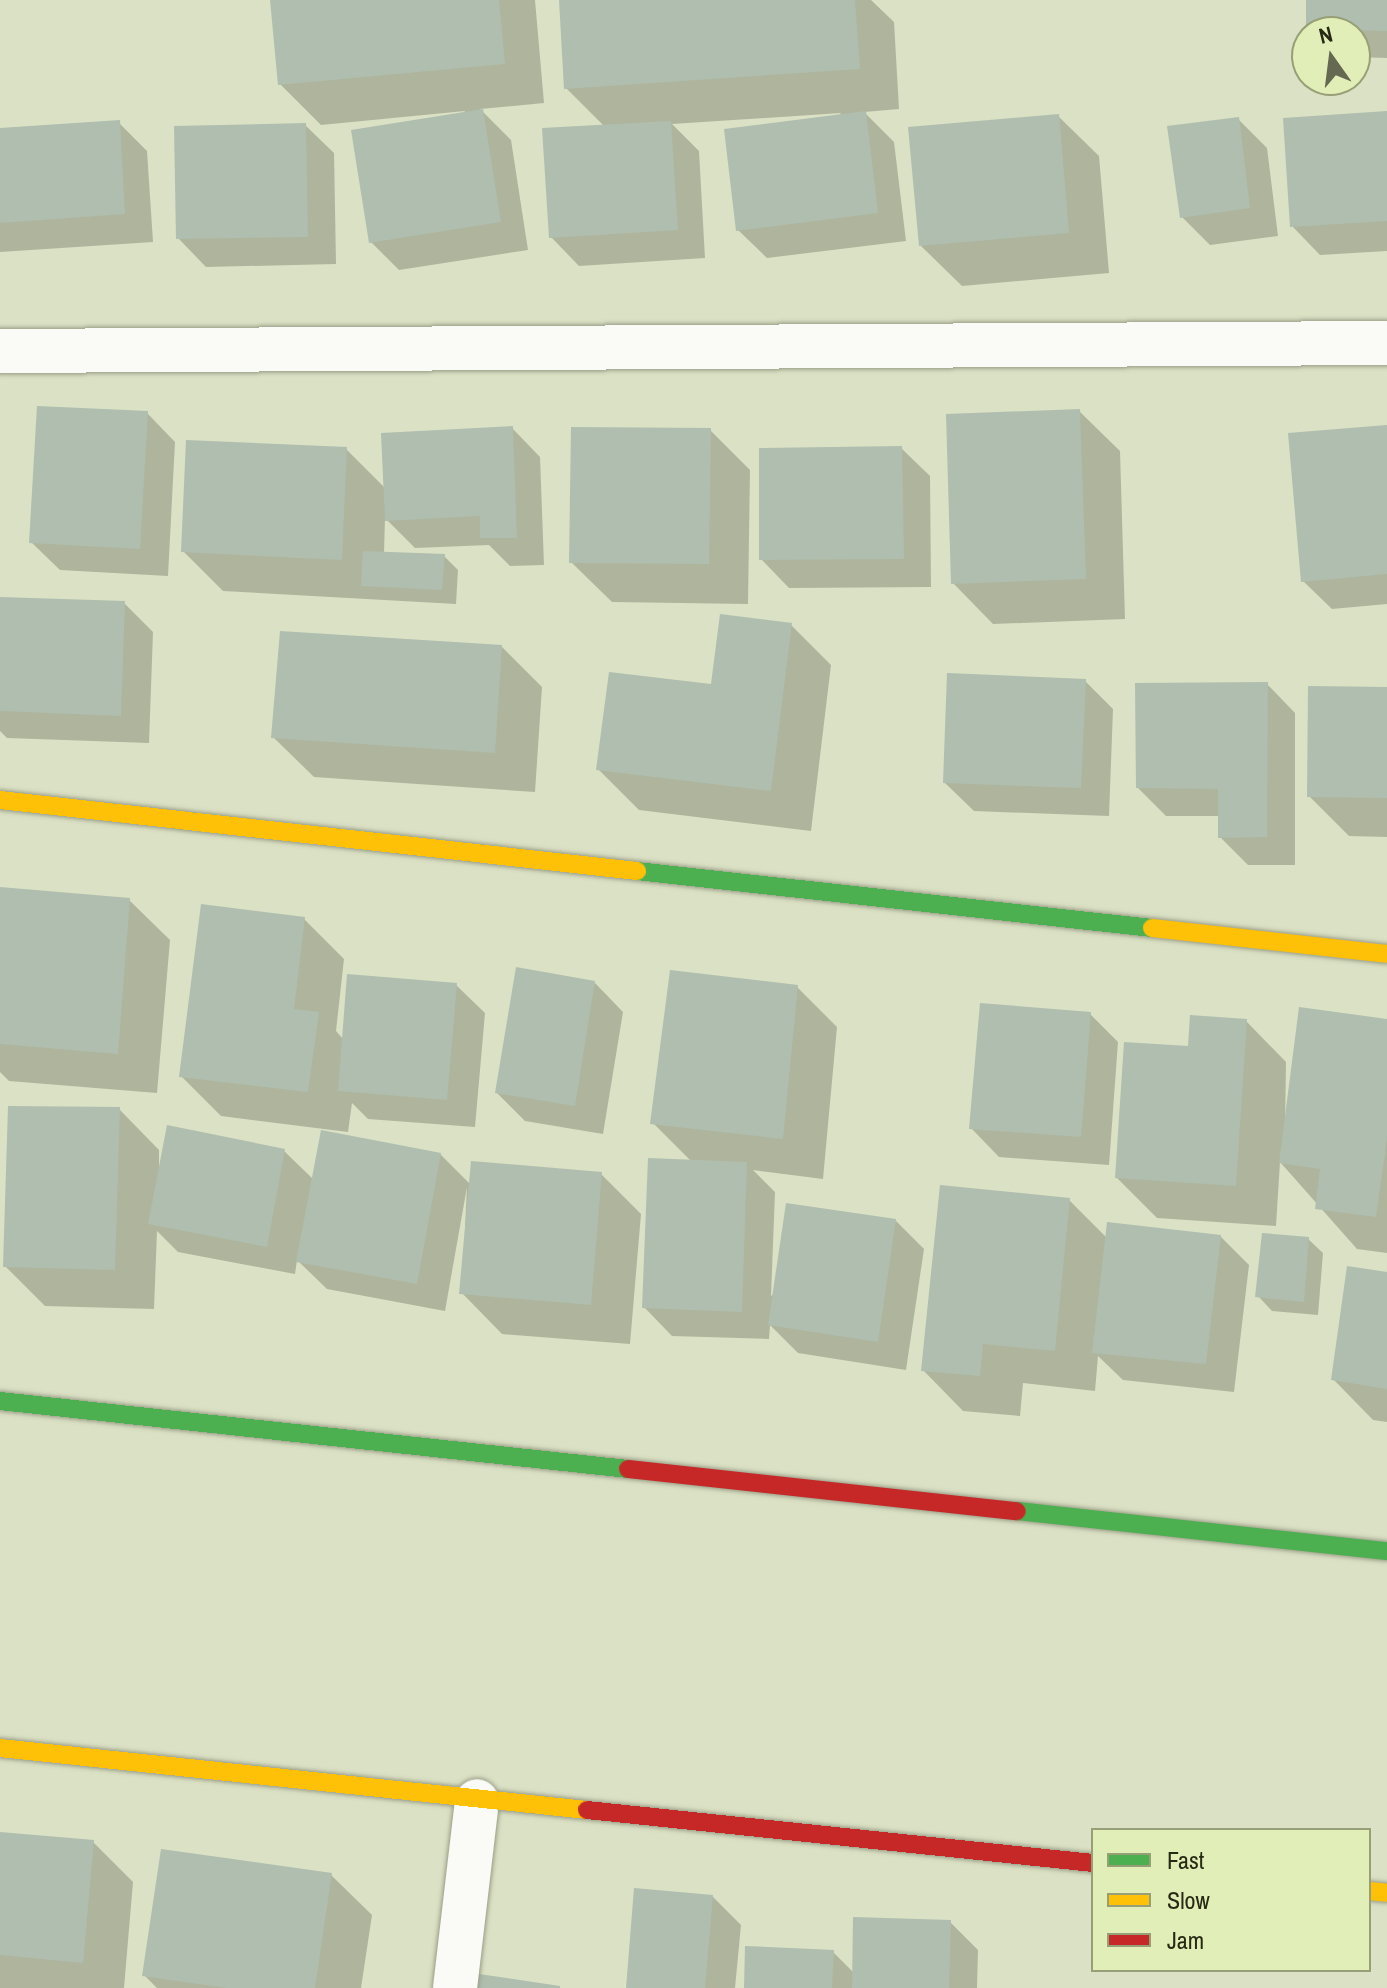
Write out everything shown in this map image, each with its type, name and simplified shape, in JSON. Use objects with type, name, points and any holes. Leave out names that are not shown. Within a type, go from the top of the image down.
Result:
[{"type":"main road","points":[[0,800],[1387,954]]},
{"type":"main road","points":[[0,1401],[1387,1551]]},
{"type":"main road","points":[[0,1748],[477,1801],[1091,1863]]},
{"type":"street","points":[[0,351],[1387,343]]},
{"type":"street","points":[[455,1988],[477,1801]]},
{"type":"building","points":[[270,0],[499,0],[505,64],[278,85]]},
{"type":"building","points":[[559,0],[855,0],[860,69],[564,89]]},
{"type":"building","points":[[1306,0],[1387,0],[1387,31],[1371,31],[1371,16],[1306,16]]},
{"type":"building","points":[[483,109],[501,222],[369,243],[351,130]]},
{"type":"building","points":[[866,111],[878,213],[736,231],[724,129]]},
{"type":"building","points":[[1387,111],[1387,221],[1290,227],[1283,118]]},
{"type":"building","points":[[1059,114],[1069,233],[919,246],[908,127]]},
{"type":"building","points":[[1239,117],[1250,208],[1180,218],[1167,126]]},
{"type":"building","points":[[120,120],[125,214],[0,223],[0,128]]},
{"type":"building","points":[[671,121],[678,230],[549,238],[542,128]]},
{"type":"building","points":[[306,123],[308,237],[176,239],[174,126]]},
{"type":"building","points":[[37,406],[148,411],[140,549],[29,543]]},
{"type":"building","points":[[1080,409],[1086,579],[951,584],[946,414]]},
{"type":"building","points":[[1387,425],[1387,574],[1301,582],[1288,433]]},
{"type":"building","points":[[513,426],[517,538],[480,538],[480,516],[385,521],[381,433]]},
{"type":"building","points":[[571,427],[711,428],[709,564],[569,563]]},
{"type":"building","points":[[186,440],[347,447],[342,560],[181,552]]},
{"type":"building","points":[[902,446],[904,559],[759,560],[759,448]]},
{"type":"building","points":[[363,551],[445,554],[442,590],[361,586]]},
{"type":"building","points":[[0,597],[125,601],[121,716],[0,711]]},
{"type":"building","points":[[720,614],[792,623],[771,791],[596,770],[609,672],[711,684]]},
{"type":"building","points":[[280,631],[502,645],[495,753],[271,738]]},
{"type":"building","points":[[947,673],[1086,679],[1081,788],[943,783]]},
{"type":"building","points":[[1268,682],[1267,837],[1218,838],[1218,789],[1136,788],[1135,683]]},
{"type":"building","points":[[1308,686],[1387,687],[1387,798],[1307,797]]},
{"type":"building","points":[[0,887],[130,898],[118,1054],[0,1044]]},
{"type":"building","points":[[201,904],[305,917],[294,1009],[319,1012],[308,1092],[179,1077]]},
{"type":"building","points":[[516,967],[595,981],[575,1106],[495,1093]]},
{"type":"building","points":[[670,970],[798,985],[783,1139],[650,1124]]},
{"type":"building","points":[[347,974],[457,983],[447,1100],[338,1091]]},
{"type":"building","points":[[980,1003],[1091,1012],[1081,1137],[969,1129]]},
{"type":"building","points":[[1299,1007],[1387,1019],[1387,1138],[1376,1217],[1315,1209],[1320,1169],[1279,1163]]},
{"type":"building","points":[[1190,1015],[1247,1019],[1236,1186],[1115,1178],[1124,1042],[1188,1046]]},
{"type":"building","points":[[8,1106],[120,1107],[115,1270],[3,1267]]},
{"type":"building","points":[[167,1125],[285,1149],[267,1247],[148,1224]]},
{"type":"building","points":[[321,1130],[441,1153],[417,1284],[296,1262]]},
{"type":"building","points":[[648,1158],[747,1162],[742,1312],[642,1308]]},
{"type":"building","points":[[471,1161],[602,1172],[591,1305],[459,1294]]},
{"type":"building","points":[[940,1185],[1070,1198],[1055,1351],[983,1344],[980,1376],[921,1371]]},
{"type":"building","points":[[786,1203],[896,1219],[878,1342],[768,1325]]},
{"type":"building","points":[[1107,1222],[1221,1235],[1206,1364],[1092,1353]]},
{"type":"building","points":[[1262,1233],[1309,1237],[1304,1302],[1255,1297]]},
{"type":"building","points":[[1347,1266],[1387,1272],[1387,1389],[1331,1380]]},
{"type":"building","points":[[0,1832],[94,1840],[83,1963],[0,1955]]},
{"type":"building","points":[[161,1849],[332,1873],[315,1988],[227,1988],[142,1976]]},
{"type":"building","points":[[634,1888],[713,1895],[705,1988],[626,1988]]},
{"type":"building","points":[[853,1917],[951,1920],[949,1988],[852,1988]]},
{"type":"building","points":[[745,1946],[834,1950],[832,1988],[744,1988]]},
{"type":"building","points":[[479,1974],[560,1986],[560,1988],[477,1988]]},
{"type":"traffic: fast","points":[[637,871],[1152,928]]},
{"type":"traffic: fast","points":[[0,1401],[628,1469]]},
{"type":"traffic: fast","points":[[1017,1511],[1387,1551]]},
{"type":"traffic: slow","points":[[0,800],[637,871]]},
{"type":"traffic: slow","points":[[1152,928],[1387,954]]},
{"type":"traffic: slow","points":[[0,1748],[587,1810]]},
{"type":"traffic: slow","points":[[1371,1891],[1387,1893]]},
{"type":"traffic: jam","points":[[628,1469],[1017,1511]]},
{"type":"traffic: jam","points":[[587,1810],[1091,1863]]}]
